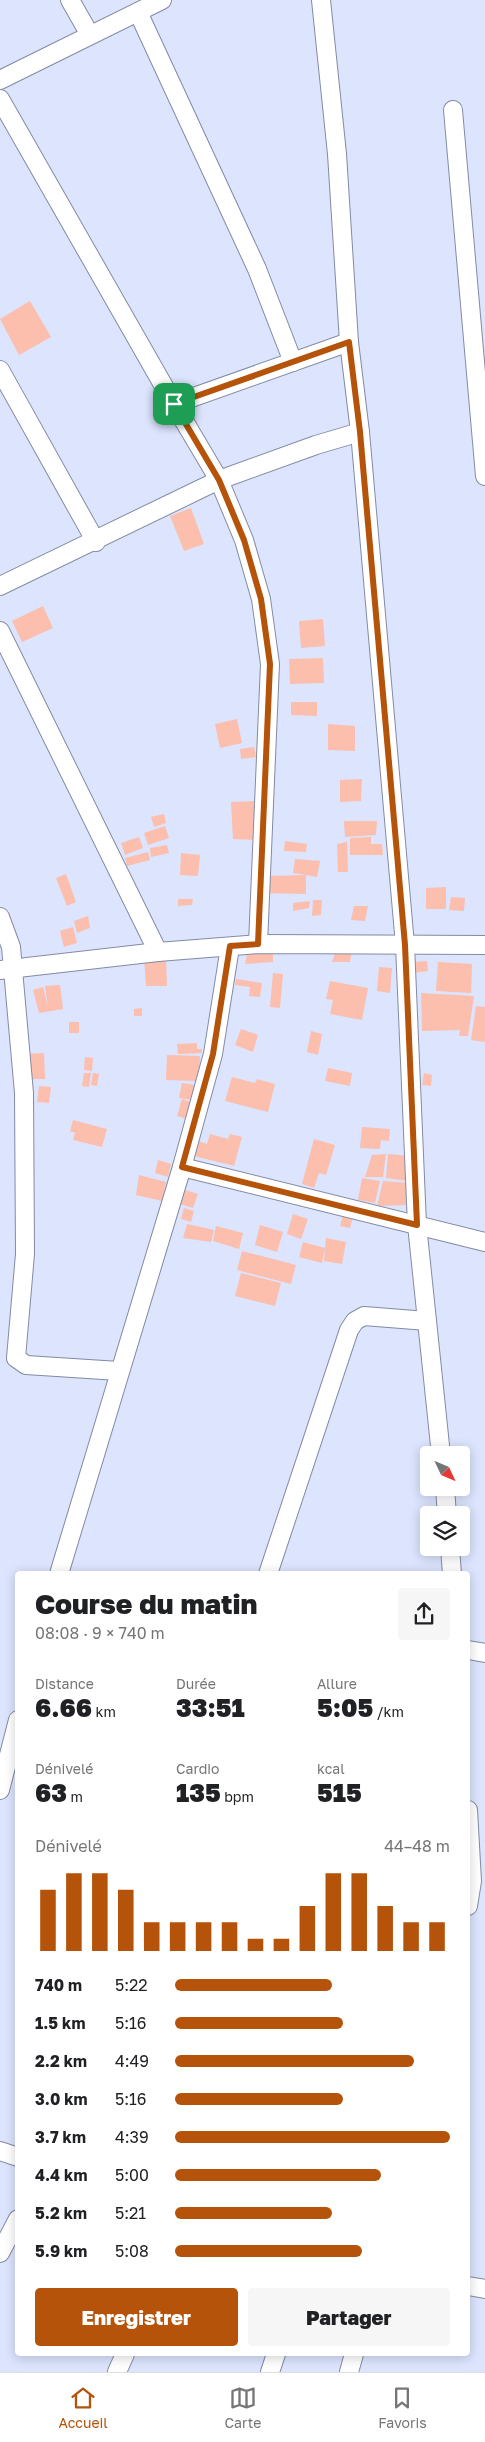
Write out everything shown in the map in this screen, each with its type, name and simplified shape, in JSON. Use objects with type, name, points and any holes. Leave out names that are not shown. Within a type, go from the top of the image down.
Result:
[{"type":"street","points":[[70,0],[90,35]]},
{"type":"street","points":[[0,80],[162,0]]},
{"type":"street","points":[[321,0],[337,154],[349,342],[360,432],[405,945],[417,1225],[440,1446]]},
{"type":"street","points":[[138,12],[257,269],[293,362]]},
{"type":"street","points":[[0,99],[219,480],[244,540],[261,599],[270,664],[258,944]]},
{"type":"street","points":[[453,110],[485,476]]},
{"type":"street","points":[[174,404],[349,342]]},
{"type":"street","points":[[0,370],[96,542]]},
{"type":"street","points":[[0,586],[96,542],[219,480],[316,445],[360,432]]},
{"type":"street","points":[[0,631],[158,952]]},
{"type":"street","points":[[0,918],[11,947],[6,969],[24,1092],[25,1245],[16,1358],[26,1365],[119,1371]]},
{"type":"street","points":[[6,969],[158,952],[258,944],[485,945]]},
{"type":"street","points":[[60,1571],[182,1167],[213,1054],[230,946]]},
{"type":"street","points":[[182,1167],[485,1242]]},
{"type":"street","points":[[269,1571],[349,1330],[354,1321],[364,1316],[427,1321]]},
{"type":"street","points":[[451,1556],[452,1571]]},
{"type":"street","points":[[470,1650],[485,1654]]},
{"type":"street","points":[[0,1790],[15,1732]]},
{"type":"street","points":[[470,1823],[479,1882],[470,1902]]},
{"type":"street","points":[[0,2151],[15,2157]]},
{"type":"street","points":[[0,2253],[15,2225]]},
{"type":"street","points":[[470,2286],[485,2289]]},
{"type":"street","points":[[117,2372],[124,2356]]},
{"type":"street","points":[[270,2372],[275,2356]]},
{"type":"street","points":[[349,2372],[353,2356]]},
{"type":"building","points":[[30,301],[51,337],[19,355],[0,319]]},
{"type":"building","points":[[191,508],[204,544],[184,551],[170,516]]},
{"type":"building","points":[[43,606],[53,628],[22,642],[12,621]]},
{"type":"building","points":[[323,619],[325,646],[301,648],[299,621]]},
{"type":"building","points":[[323,658],[324,683],[290,684],[289,659]]},
{"type":"building","points":[[291,702],[317,702],[317,716],[291,715]]},
{"type":"building","points":[[237,719],[242,743],[220,748],[215,724]]},
{"type":"building","points":[[328,724],[355,726],[355,751],[328,750]]},
{"type":"building","points":[[254,747],[256,757],[241,759],[240,749]]},
{"type":"building","points":[[362,779],[361,801],[340,802],[340,780]]},
{"type":"building","points":[[258,801],[256,840],[233,839],[231,802]]},
{"type":"building","points":[[164,814],[166,823],[154,827],[151,817]]},
{"type":"building","points":[[344,821],[377,821],[376,835],[345,837]]},
{"type":"building","points":[[165,826],[169,838],[148,845],[144,833]]},
{"type":"building","points":[[139,837],[143,848],[125,855],[121,843]]},
{"type":"building","points":[[371,837],[371,844],[382,844],[383,855],[350,855],[350,838]]},
{"type":"building","points":[[285,841],[307,844],[306,852],[284,851]]},
{"type":"building","points":[[347,842],[348,872],[338,872],[337,844]]},
{"type":"building","points":[[167,845],[169,853],[151,857],[150,848]]},
{"type":"building","points":[[148,852],[150,860],[127,866],[125,858]]},
{"type":"building","points":[[181,853],[200,855],[198,876],[180,875]]},
{"type":"building","points":[[295,859],[320,861],[317,877],[293,873]]},
{"type":"building","points":[[66,874],[76,902],[67,906],[56,878]]},
{"type":"building","points":[[306,875],[306,894],[264,893],[266,876]]},
{"type":"building","points":[[446,887],[446,909],[426,909],[426,888]]},
{"type":"building","points":[[451,897],[465,898],[464,911],[449,910]]},
{"type":"building","points":[[178,899],[193,899],[192,905],[178,906]]},
{"type":"building","points":[[313,900],[322,900],[321,915],[312,916]]},
{"type":"building","points":[[310,901],[309,908],[293,911],[293,903]]},
{"type":"building","points":[[354,906],[368,906],[365,921],[351,920]]},
{"type":"building","points":[[88,916],[90,928],[77,933],[74,921]]},
{"type":"building","points":[[73,927],[77,943],[64,947],[60,931]]},
{"type":"building","points":[[249,945],[273,948],[273,962],[245,964]]},
{"type":"building","points":[[352,949],[350,962],[332,962],[336,950]]},
{"type":"building","points":[[144,958],[166,958],[167,986],[146,986]]},
{"type":"building","points":[[427,961],[428,971],[413,973],[413,962]]},
{"type":"building","points":[[438,962],[472,964],[471,993],[436,991]]},
{"type":"building","points":[[379,967],[392,968],[390,993],[377,991]]},
{"type":"building","points":[[273,973],[283,974],[280,1008],[270,1007]]},
{"type":"building","points":[[236,979],[262,983],[260,997],[249,996],[250,987],[235,985]]},
{"type":"building","points":[[330,981],[368,988],[362,1020],[330,1014],[333,1000],[326,999]]},
{"type":"building","points":[[60,985],[63,1009],[39,1013],[33,990],[43,987],[48,1008],[45,986]]},
{"type":"building","points":[[421,993],[474,996],[468,1036],[459,1036],[460,1030],[422,1031]]},
{"type":"building","points":[[476,1006],[485,1007],[485,1042],[471,1040]]},
{"type":"building","points":[[142,1008],[142,1016],[134,1016],[134,1009]]},
{"type":"building","points":[[69,1022],[79,1022],[79,1033],[69,1033]]},
{"type":"building","points":[[241,1029],[258,1035],[253,1052],[235,1045]]},
{"type":"building","points":[[311,1031],[322,1034],[318,1055],[307,1052]]},
{"type":"building","points":[[197,1043],[197,1049],[202,1049],[202,1053],[178,1054],[177,1044]]},
{"type":"building","points":[[44,1053],[45,1079],[27,1079],[26,1054]]},
{"type":"building","points":[[167,1055],[200,1056],[199,1081],[166,1080]]},
{"type":"building","points":[[85,1057],[93,1058],[92,1071],[84,1070]]},
{"type":"building","points":[[328,1068],[352,1073],[350,1086],[325,1081]]},
{"type":"building","points":[[84,1073],[91,1073],[89,1087],[82,1086]]},
{"type":"building","points":[[93,1073],[99,1074],[97,1086],[91,1085]]},
{"type":"building","points":[[424,1073],[432,1075],[431,1086],[422,1085]]},
{"type":"building","points":[[232,1077],[255,1083],[257,1079],[275,1084],[268,1112],[225,1101]]},
{"type":"building","points":[[182,1083],[195,1085],[193,1100],[179,1098]]},
{"type":"building","points":[[39,1086],[51,1087],[49,1103],[37,1102]]},
{"type":"building","points":[[182,1099],[193,1103],[187,1119],[177,1116]]},
{"type":"building","points":[[73,1120],[107,1129],[102,1147],[73,1140],[75,1132],[70,1132]]},
{"type":"building","points":[[362,1127],[390,1129],[389,1141],[381,1140],[380,1149],[360,1148]]},
{"type":"building","points":[[210,1134],[228,1139],[230,1134],[242,1137],[234,1166],[194,1156],[198,1141],[207,1144]]},
{"type":"building","points":[[314,1139],[335,1145],[326,1175],[319,1173],[314,1188],[302,1184]]},
{"type":"building","points":[[386,1154],[383,1177],[365,1177],[372,1155]]},
{"type":"building","points":[[388,1154],[410,1156],[407,1181],[386,1178]]},
{"type":"building","points":[[158,1160],[171,1164],[168,1177],[155,1173]]},
{"type":"building","points":[[139,1175],[166,1182],[162,1201],[136,1195]]},
{"type":"building","points":[[362,1178],[380,1181],[375,1203],[358,1200]]},
{"type":"building","points":[[383,1181],[409,1183],[409,1205],[377,1206]]},
{"type":"building","points":[[185,1190],[198,1194],[193,1208],[180,1204]]},
{"type":"building","points":[[184,1208],[194,1211],[191,1222],[181,1219]]},
{"type":"building","points":[[344,1211],[354,1213],[350,1228],[340,1226]]},
{"type":"building","points":[[293,1214],[308,1219],[301,1239],[287,1234]]},
{"type":"building","points":[[187,1224],[214,1230],[211,1242],[183,1238]]},
{"type":"building","points":[[260,1225],[283,1232],[277,1252],[255,1245]]},
{"type":"building","points":[[216,1226],[243,1233],[239,1249],[213,1241]]},
{"type":"building","points":[[326,1238],[346,1242],[342,1264],[324,1261]]},
{"type":"building","points":[[303,1242],[325,1248],[322,1263],[299,1257]]},
{"type":"building","points":[[242,1251],[296,1265],[291,1284],[237,1270]]},
{"type":"building","points":[[241,1273],[281,1283],[275,1306],[235,1296]]},
{"type":"route","points":[[349,342],[360,432],[405,945],[417,1225],[182,1167],[213,1054],[230,946],[258,944],[270,664],[261,599],[244,540],[219,480],[174,404],[349,342]]}]
